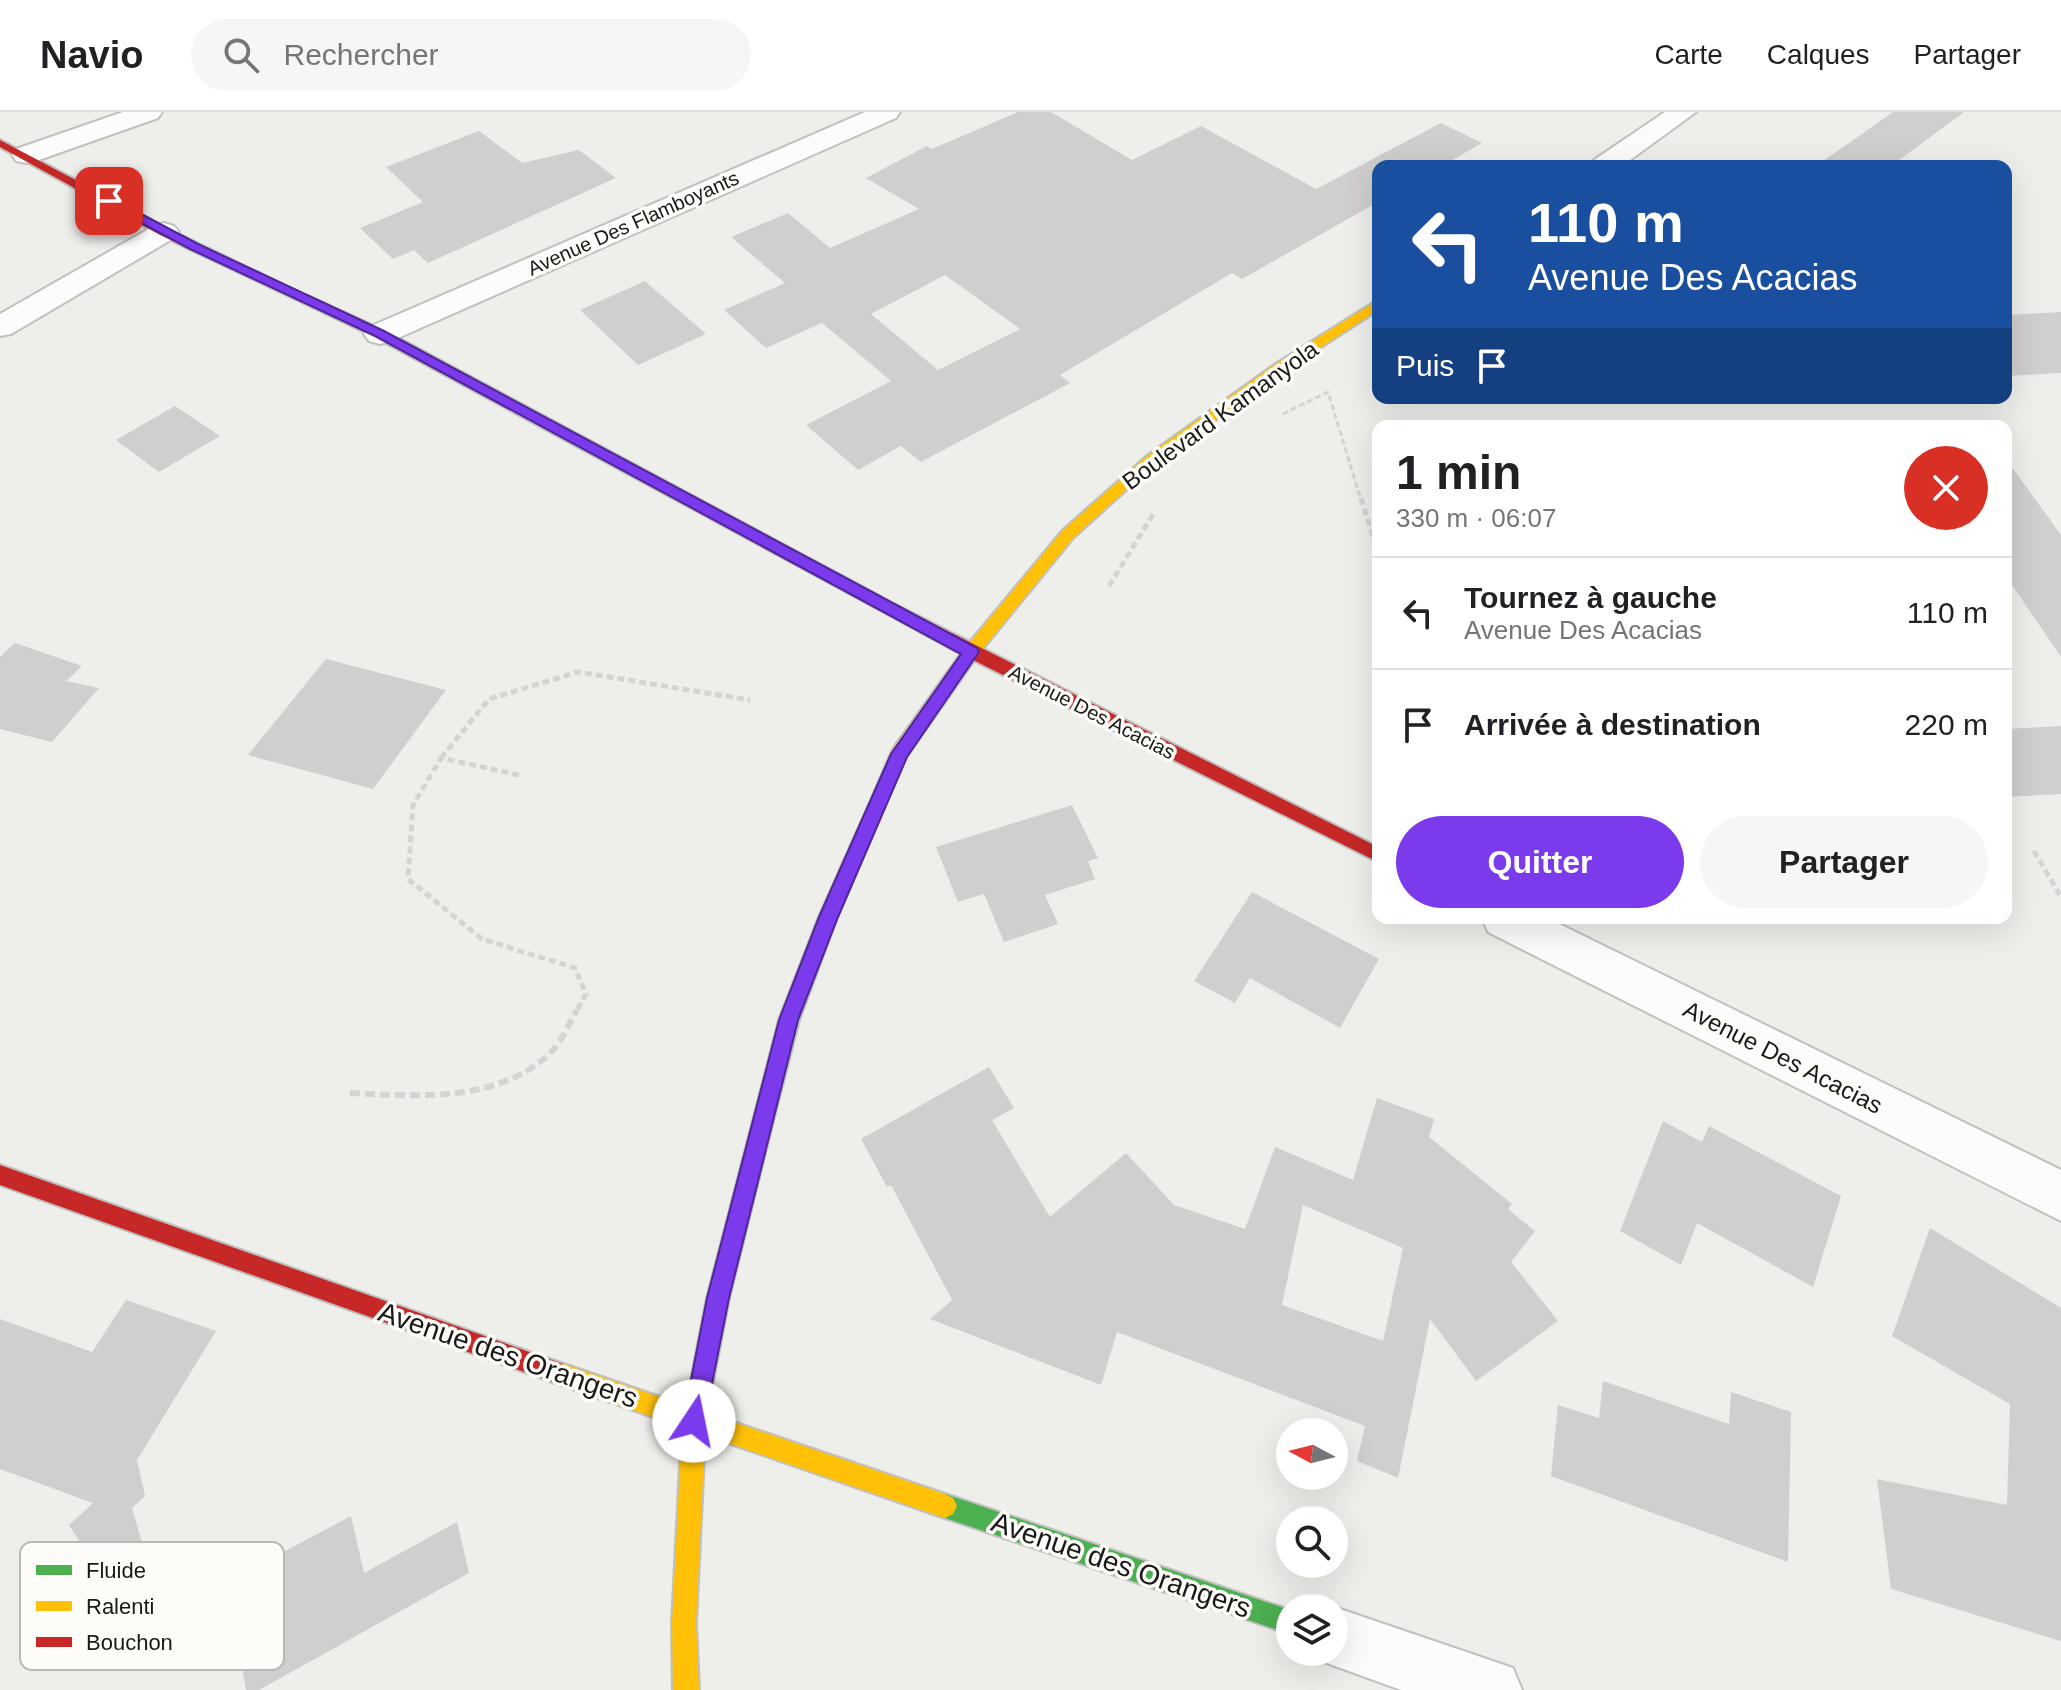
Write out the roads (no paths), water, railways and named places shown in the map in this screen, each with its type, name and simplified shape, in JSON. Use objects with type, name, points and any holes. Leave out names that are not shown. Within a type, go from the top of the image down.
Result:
[{"type":"street","points":[[26,155],[149,112]]},
{"type":"street","name":"Avenue Des Flamboyants","points":[[380,334],[887,112]]},
{"type":"street","points":[[1613,160],[1683,112]]},
{"type":"street","name":"Avenue Des Acacias","points":[[0,143],[164,232],[380,334],[971,652],[1372,852]]},
{"type":"street","points":[[0,327],[164,232]]},
{"type":"street","name":"Boulevard Kamanyola","points":[[686,1690],[684,1623],[694,1421],[718,1298],[789,1020],[828,917],[899,754],[971,652],[1068,534],[1152,459],[1279,368],[1372,308]]},
{"type":"street","name":"Avenue Des Acacias","points":[[1516,924],[2061,1196]]},
{"type":"street","name":"Avenue des Orangers","points":[[0,1175],[694,1421],[1276,1617]]},
{"type":"street","points":[[1348,1642],[1491,1690]]}]
